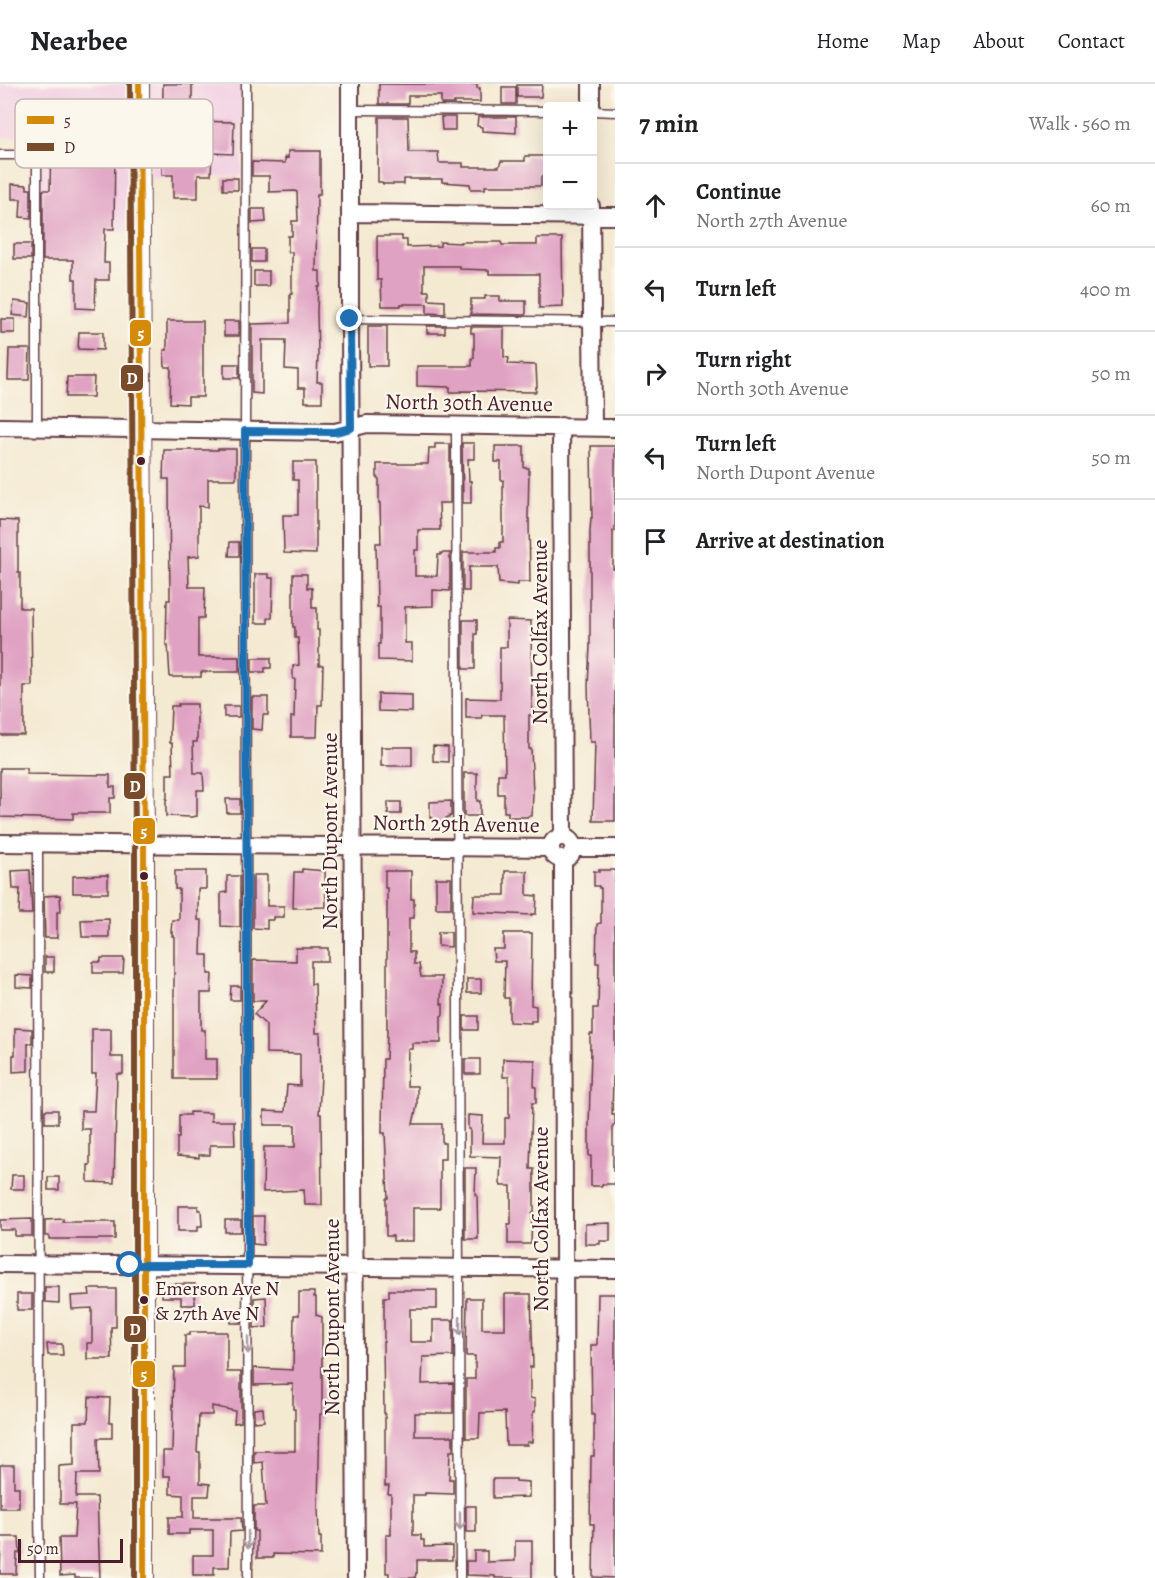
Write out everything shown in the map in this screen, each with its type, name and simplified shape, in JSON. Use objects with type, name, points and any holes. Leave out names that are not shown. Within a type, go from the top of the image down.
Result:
[{"type":"street","points":[[140,84],[140,99]]},
{"type":"street","name":"North Dupont Avenue","points":[[351,84],[356,1578]]},
{"type":"street","points":[[591,84],[591,102]]},
{"type":"street","points":[[140,168],[144,844],[144,1578]]},
{"type":"street","points":[[591,210],[593,427]]},
{"type":"street","points":[[351,213],[591,210],[615,216]]},
{"type":"street","name":"North 30th Avenue","points":[[0,427],[335,432],[367,424],[615,428]]},
{"type":"street","name":"North Colfax Avenue","points":[[561,426],[565,1578]]},
{"type":"street","name":"North 29th Avenue","points":[[0,843],[615,848]]},
{"type":"street","points":[[0,1264],[615,1269]]},
{"type":"lane","points":[[246,84],[248,1578]]},
{"type":"lane","points":[[351,110],[543,111]]},
{"type":"lane","points":[[597,111],[615,112]]},
{"type":"lane","points":[[37,427],[38,168]]},
{"type":"lane","points":[[350,319],[615,322]]},
{"type":"lane","points":[[456,425],[460,1578]]},
{"type":"lane","points":[[38,843],[40,1578]]},
{"type":"shaded area","points":[[0,84],[130,84],[130,99],[15,99],[15,137],[0,137]]},
{"type":"shaded area","points":[[146,84],[242,84],[242,176],[150,177],[150,168],[213,168],[213,99],[150,99]]},
{"type":"shaded area","points":[[40,168],[130,168],[130,232],[39,231]]},
{"type":"building","points":[[163,84],[192,84],[192,99],[163,99]]},
{"type":"building","points":[[379,84],[477,84],[477,88],[480,88],[480,102],[441,104],[441,96],[408,96],[408,104],[379,104]]},
{"type":"building","points":[[517,85],[542,85],[541,97],[517,97]]},
{"type":"building","points":[[502,87],[516,87],[516,104],[502,104]]},
{"type":"building","points":[[379,117],[408,117],[409,152],[438,152],[439,163],[463,163],[463,167],[499,167],[501,161],[525,161],[525,156],[543,156],[541,186],[485,186],[485,189],[471,189],[470,184],[442,182],[442,179],[404,179],[404,184],[383,184],[378,182]]},
{"type":"building","points":[[441,117],[455,117],[455,130],[442,130]]},
{"type":"building","points":[[478,117],[516,117],[516,133],[482,131],[482,127],[477,126]]},
{"type":"building","points":[[213,122],[234,122],[233,154],[213,153]]},
{"type":"building","points":[[288,151],[320,151],[316,271],[320,271],[317,311],[317,382],[322,382],[322,402],[305,402],[305,388],[298,388],[298,370],[285,369],[286,340],[262,340],[262,394],[252,393],[252,324],[290,323],[292,252],[288,252],[288,236],[292,236],[292,221],[298,221],[297,192],[269,192],[269,176],[252,176],[252,162],[285,163]]},
{"type":"building","points":[[50,168],[115,168],[114,229],[105,229],[104,263],[109,263],[109,280],[96,280],[95,309],[76,308],[76,279],[73,279],[73,260],[43,260],[43,190],[50,190]]},
{"type":"building","points":[[162,168],[211,168],[211,175],[198,175],[198,198],[173,198],[173,175],[162,175]]},
{"type":"building","points":[[223,178],[238,178],[238,190],[223,190]]},
{"type":"building","points":[[12,184],[27,185],[27,189],[31,189],[31,218],[20,217],[21,199],[12,199]]},
{"type":"building","points":[[252,209],[265,209],[266,222],[252,223]]},
{"type":"building","points":[[377,236],[402,236],[402,240],[407,240],[407,247],[440,246],[440,242],[501,242],[502,245],[537,245],[537,238],[562,238],[563,307],[539,308],[539,274],[489,274],[489,270],[460,269],[460,266],[424,266],[424,291],[429,291],[429,300],[445,301],[445,314],[427,313],[427,304],[382,306],[381,280],[377,280]]},
{"type":"building","points":[[14,244],[31,244],[31,259],[14,259]]},
{"type":"building","points":[[252,249],[264,249],[264,262],[252,262]]},
{"type":"building","points":[[254,271],[269,271],[269,286],[254,286]]},
{"type":"building","points":[[485,296],[500,296],[500,301],[526,301],[526,313],[525,315],[471,314],[471,299],[485,299]]},
{"type":"building","points":[[14,301],[30,303],[29,317],[12,315]]},
{"type":"building","points":[[1,319],[15,319],[15,333],[1,333]]},
{"type":"building","points":[[167,321],[203,321],[203,397],[188,397],[188,404],[170,403],[171,367],[165,367],[164,350],[167,350]]},
{"type":"building","points":[[224,321],[239,321],[239,336],[224,336]]},
{"type":"building","points":[[368,326],[387,326],[387,366],[368,366]]},
{"type":"building","points":[[427,326],[445,326],[445,333],[427,333]]},
{"type":"building","points":[[471,327],[504,327],[504,357],[509,358],[508,364],[536,365],[536,392],[450,392],[450,387],[417,386],[417,366],[472,366],[474,333],[471,333]]},
{"type":"building","points":[[79,332],[103,332],[103,350],[78,349]]},
{"type":"building","points":[[9,349],[30,349],[29,380],[8,380]]},
{"type":"building","points":[[224,364],[239,364],[239,378],[224,378]]},
{"type":"building","points":[[67,377],[94,377],[93,397],[66,397]]},
{"type":"building","points":[[462,443],[474,443],[474,459],[468,459],[471,503],[463,503]]},
{"type":"building","points":[[435,444],[450,444],[450,503],[439,503],[440,530],[418,530],[415,576],[437,576],[438,555],[450,553],[450,591],[433,590],[433,606],[405,607],[405,643],[412,643],[412,661],[378,660],[380,607],[377,607],[376,543],[381,543],[377,464],[428,464],[429,448],[435,448]]},
{"type":"building","points":[[495,446],[524,446],[524,468],[529,468],[530,582],[518,582],[518,585],[499,583],[498,567],[469,567],[469,591],[463,591],[463,552],[496,552],[496,548],[500,548],[500,542],[503,542],[503,480],[501,480],[501,462],[495,462]]},
{"type":"building","points":[[591,446],[615,446],[613,569],[615,569],[615,821],[593,821],[595,742],[590,742],[588,686],[592,518]]},
{"type":"building","points":[[236,449],[236,479],[208,479],[208,507],[199,506],[199,556],[188,557],[189,587],[205,587],[204,618],[198,618],[198,657],[239,657],[239,672],[201,672],[201,677],[170,677],[168,645],[166,645],[167,600],[170,600],[169,479],[163,479],[164,450]]},
{"type":"building","points":[[293,462],[316,462],[316,554],[284,553],[283,515],[298,515],[298,480],[293,480]]},
{"type":"building","points":[[0,520],[18,521],[20,608],[31,608],[32,686],[24,686],[24,735],[0,735]]},
{"type":"building","points":[[230,542],[239,542],[239,556],[229,556]]},
{"type":"building","points":[[255,574],[269,574],[269,578],[273,578],[272,618],[268,618],[268,623],[255,623]]},
{"type":"building","points":[[293,574],[307,574],[307,588],[312,588],[312,608],[317,608],[319,665],[323,665],[322,705],[318,705],[317,737],[291,737],[291,717],[294,717],[293,666],[299,665],[298,638],[295,638],[295,627],[293,627]]},
{"type":"building","points":[[463,620],[477,620],[475,669],[463,669]]},
{"type":"building","points":[[507,620],[531,621],[532,715],[529,715],[529,749],[531,749],[533,793],[532,816],[528,817],[508,817],[508,812],[504,812],[504,794],[498,794],[498,774],[505,774],[504,715],[466,718],[466,698],[500,699],[500,647],[507,647]]},
{"type":"building","points":[[252,658],[271,658],[271,668],[265,668],[265,672],[252,672]]},
{"type":"building","points":[[378,694],[412,695],[412,712],[378,711]]},
{"type":"building","points":[[252,697],[268,697],[268,715],[263,715],[262,730],[252,729]]},
{"type":"building","points":[[178,704],[197,704],[197,742],[193,742],[194,773],[203,773],[204,790],[197,790],[197,816],[191,817],[166,816],[167,774],[173,774],[172,743],[170,743],[171,706],[179,706]]},
{"type":"building","points":[[224,706],[239,706],[239,717],[224,717]]},
{"type":"building","points":[[433,746],[448,747],[448,762],[433,761]]},
{"type":"building","points":[[381,747],[412,747],[412,766],[381,766]]},
{"type":"building","points":[[0,768],[27,768],[27,774],[110,775],[110,787],[115,787],[115,798],[110,798],[110,813],[73,813],[73,819],[0,817]]},
{"type":"building","points":[[464,773],[477,773],[477,801],[480,801],[480,816],[464,816]]},
{"type":"building","points":[[226,799],[240,799],[240,813],[227,813]]},
{"type":"building","points":[[451,801],[451,816],[446,818],[446,822],[433,823],[433,818],[430,818],[430,802]]},
{"type":"building","points":[[388,802],[401,802],[401,814],[388,814]]},
{"type":"building","points":[[302,869],[325,871],[326,907],[293,908],[294,872],[302,872]]},
{"type":"building","points":[[30,870],[32,914],[19,914],[20,889],[13,889],[12,871]]},
{"type":"building","points":[[599,870],[615,870],[615,1077],[613,1077],[612,1114],[615,1114],[613,1170],[615,1170],[615,1184],[591,1186],[591,1156],[589,1156],[590,1034],[593,1034],[593,1008],[598,1008],[597,924],[601,923],[601,888],[594,886],[594,871],[599,872]]},
{"type":"building","points":[[175,871],[206,871],[206,889],[198,889],[198,920],[202,920],[201,955],[208,955],[208,974],[212,974],[211,993],[201,993],[201,1030],[205,1030],[205,1059],[217,1059],[217,1079],[174,1079],[174,936],[171,932],[172,920],[179,920],[179,889],[175,889]]},
{"type":"building","points":[[385,871],[411,871],[414,918],[409,918],[409,952],[414,952],[414,964],[419,964],[421,977],[442,977],[441,1043],[412,1043],[412,1049],[408,1049],[407,1086],[417,1086],[417,1106],[413,1124],[442,1124],[442,1143],[445,1143],[445,1159],[440,1159],[440,1208],[413,1208],[413,1241],[393,1241],[393,1236],[386,1236],[386,1198],[388,1198],[385,1133],[382,1133],[383,1059],[386,1059],[387,1032]]},
{"type":"building","points":[[505,871],[527,871],[527,895],[537,896],[536,914],[473,912],[474,895],[505,895]]},
{"type":"building","points":[[108,875],[108,893],[73,893],[73,876]]},
{"type":"building","points":[[254,875],[267,875],[267,906],[284,906],[284,917],[273,917],[273,920],[267,920],[267,929],[253,928]]},
{"type":"building","points":[[227,876],[240,876],[240,927],[221,926],[221,893],[227,892]]},
{"type":"building","points":[[436,878],[451,878],[451,908],[436,908]]},
{"type":"building","points":[[60,895],[61,912],[57,912],[57,938],[45,938],[44,896]]},
{"type":"building","points":[[109,919],[109,937],[82,937],[81,920]]},
{"type":"building","points":[[438,932],[451,932],[451,947],[438,946]]},
{"type":"building","points":[[504,933],[532,933],[531,1005],[536,1006],[536,1021],[531,1021],[531,1023],[509,1022],[509,998],[504,998],[505,961],[494,961],[493,949],[504,949]]},
{"type":"building","points":[[296,948],[328,948],[328,961],[311,961],[311,984],[315,984],[316,1033],[320,1033],[319,1114],[321,1114],[322,1205],[305,1205],[304,1190],[263,1192],[264,1147],[295,1147],[295,1125],[264,1125],[264,1111],[285,1112],[287,1085],[300,1086],[300,1054],[266,1053],[266,1025],[254,1014],[266,1001],[253,1001],[253,960],[296,961]]},
{"type":"building","points":[[45,957],[54,957],[54,972],[45,972]]},
{"type":"building","points":[[101,958],[124,958],[123,973],[93,973],[93,962],[101,962]]},
{"type":"building","points":[[16,975],[32,976],[32,988],[16,987]]},
{"type":"building","points":[[467,979],[481,979],[481,993],[467,993]]},
{"type":"building","points":[[231,986],[240,986],[240,1000],[230,1000]]},
{"type":"building","points":[[464,1016],[478,1016],[478,1030],[464,1030]]},
{"type":"building","points":[[15,1028],[32,1029],[32,1043],[28,1043],[28,1071],[13,1072]]},
{"type":"building","points":[[92,1029],[111,1029],[111,1057],[123,1057],[123,1074],[117,1074],[114,1183],[88,1182],[90,1129],[81,1129],[81,1111],[94,1111],[96,1074],[92,1074]]},
{"type":"building","points":[[465,1059],[480,1059],[480,1074],[465,1074]]},
{"type":"building","points":[[503,1059],[535,1060],[536,1103],[532,1103],[530,1169],[534,1169],[531,1244],[508,1244],[508,1224],[511,1224],[511,1186],[501,1186],[501,1157],[470,1156],[468,1115],[483,1116],[482,1143],[505,1143],[505,1118],[509,1118],[509,1077],[503,1077]]},
{"type":"building","points":[[45,1110],[58,1110],[58,1123],[45,1123]]},
{"type":"building","points":[[190,1112],[211,1113],[211,1121],[234,1121],[235,1145],[210,1145],[210,1155],[199,1155],[199,1158],[177,1156],[179,1115],[190,1115]]},
{"type":"building","points":[[465,1168],[476,1168],[478,1239],[465,1239]]},
{"type":"building","points":[[12,1175],[24,1175],[24,1189],[11,1189]]},
{"type":"building","points":[[48,1177],[59,1177],[59,1190],[48,1190]]},
{"type":"building","points":[[178,1206],[198,1206],[198,1210],[201,1210],[202,1226],[198,1226],[198,1231],[178,1231]]},
{"type":"building","points":[[253,1216],[264,1216],[263,1245],[253,1244]]},
{"type":"building","points":[[32,1219],[32,1236],[15,1236],[15,1230],[0,1230],[0,1220]]},
{"type":"building","points":[[63,1219],[63,1222],[115,1222],[115,1239],[49,1239],[49,1236],[45,1236],[45,1220]]},
{"type":"building","points":[[225,1220],[241,1220],[241,1232],[225,1232]]},
{"type":"building","points":[[610,1223],[610,1241],[585,1244],[585,1224]]},
{"type":"building","points":[[162,1284],[195,1284],[195,1305],[181,1305],[181,1297],[162,1297]]},
{"type":"building","points":[[45,1287],[59,1287],[59,1303],[45,1302]]},
{"type":"building","points":[[89,1289],[116,1289],[116,1327],[111,1327],[112,1359],[87,1359],[87,1343],[92,1343],[92,1308],[72,1309],[71,1296],[90,1295]]},
{"type":"building","points":[[389,1290],[437,1290],[437,1309],[410,1309],[410,1342],[433,1342],[433,1320],[453,1320],[453,1356],[423,1357],[422,1384],[453,1383],[453,1413],[415,1413],[415,1436],[453,1436],[449,1479],[453,1479],[453,1494],[413,1495],[413,1535],[421,1535],[424,1547],[452,1546],[452,1560],[417,1560],[415,1578],[389,1578],[389,1573],[386,1573],[386,1535],[391,1535],[391,1494],[388,1494],[389,1486],[385,1486],[383,1342],[384,1297],[389,1297]]},
{"type":"building","points":[[299,1292],[314,1292],[316,1315],[322,1317],[322,1414],[320,1414],[318,1507],[321,1555],[273,1554],[273,1558],[257,1558],[254,1506],[266,1506],[263,1462],[254,1463],[254,1451],[295,1451],[295,1409],[293,1409],[293,1384],[254,1385],[254,1368],[293,1370],[294,1315],[299,1315]]},
{"type":"building","points":[[17,1294],[32,1294],[32,1310],[17,1310]]},
{"type":"building","points":[[505,1294],[531,1294],[533,1367],[530,1367],[530,1398],[535,1399],[535,1412],[533,1412],[532,1442],[527,1442],[527,1445],[506,1445],[505,1412],[480,1413],[479,1438],[466,1438],[466,1379],[475,1379],[475,1356],[466,1356],[467,1298],[482,1298],[482,1329],[505,1329]]},
{"type":"building","points":[[598,1294],[615,1294],[615,1578],[593,1577],[594,1524],[590,1524],[591,1456],[594,1456],[591,1345],[597,1344]]},
{"type":"building","points":[[266,1297],[267,1327],[254,1328],[254,1298]]},
{"type":"building","points":[[241,1309],[241,1323],[231,1323],[230,1310]]},
{"type":"building","points":[[190,1332],[227,1332],[227,1372],[241,1372],[241,1422],[234,1423],[235,1411],[212,1406],[212,1415],[199,1415],[197,1452],[200,1452],[200,1483],[210,1484],[209,1496],[194,1496],[194,1518],[241,1518],[242,1531],[230,1532],[229,1567],[214,1567],[214,1575],[193,1575],[193,1555],[213,1555],[213,1530],[189,1530],[189,1534],[169,1534],[169,1517],[183,1517],[183,1495],[170,1494],[170,1476],[163,1476],[163,1451],[172,1451],[174,1367],[185,1367],[185,1335],[190,1335]]},
{"type":"building","points":[[47,1344],[62,1344],[63,1355],[48,1355]]},
{"type":"building","points":[[89,1397],[110,1398],[109,1422],[112,1422],[112,1438],[98,1438],[99,1474],[77,1474],[76,1497],[97,1497],[100,1578],[75,1578],[75,1575],[60,1576],[59,1538],[74,1538],[76,1504],[60,1504],[59,1466],[74,1465],[74,1422],[88,1422]]},
{"type":"building","points":[[263,1408],[264,1421],[254,1422],[254,1409]]},
{"type":"building","points":[[0,1465],[14,1465],[14,1487],[19,1487],[19,1508],[0,1508]]},
{"type":"building","points":[[493,1479],[516,1479],[516,1481],[529,1482],[529,1497],[493,1498]]},
{"type":"building","points":[[466,1506],[476,1506],[476,1532],[466,1532]]},
{"type":"building","points":[[1,1537],[19,1537],[20,1553],[17,1553],[16,1574],[0,1574]]},
{"type":"building","points":[[515,1541],[532,1541],[532,1578],[466,1575],[466,1561],[474,1561],[474,1551],[487,1551],[487,1562],[515,1561]]},
{"type":"transit line","name":"D","points":[[130,84],[130,99]]},
{"type":"transit line","name":"5","points":[[139,84],[139,99]]},
{"type":"transit line","name":"D","points":[[131,168],[135,844],[135,1578]]},
{"type":"transit line","name":"5","points":[[140,168],[144,844],[144,1578]]},
{"type":"place","name":"Emerson Ave N & 27th Ave N","points":[[144,1300]]},
{"type":"route","points":[[130,1265],[248,1265],[245,431],[335,432],[351,428],[350,319]]}]
